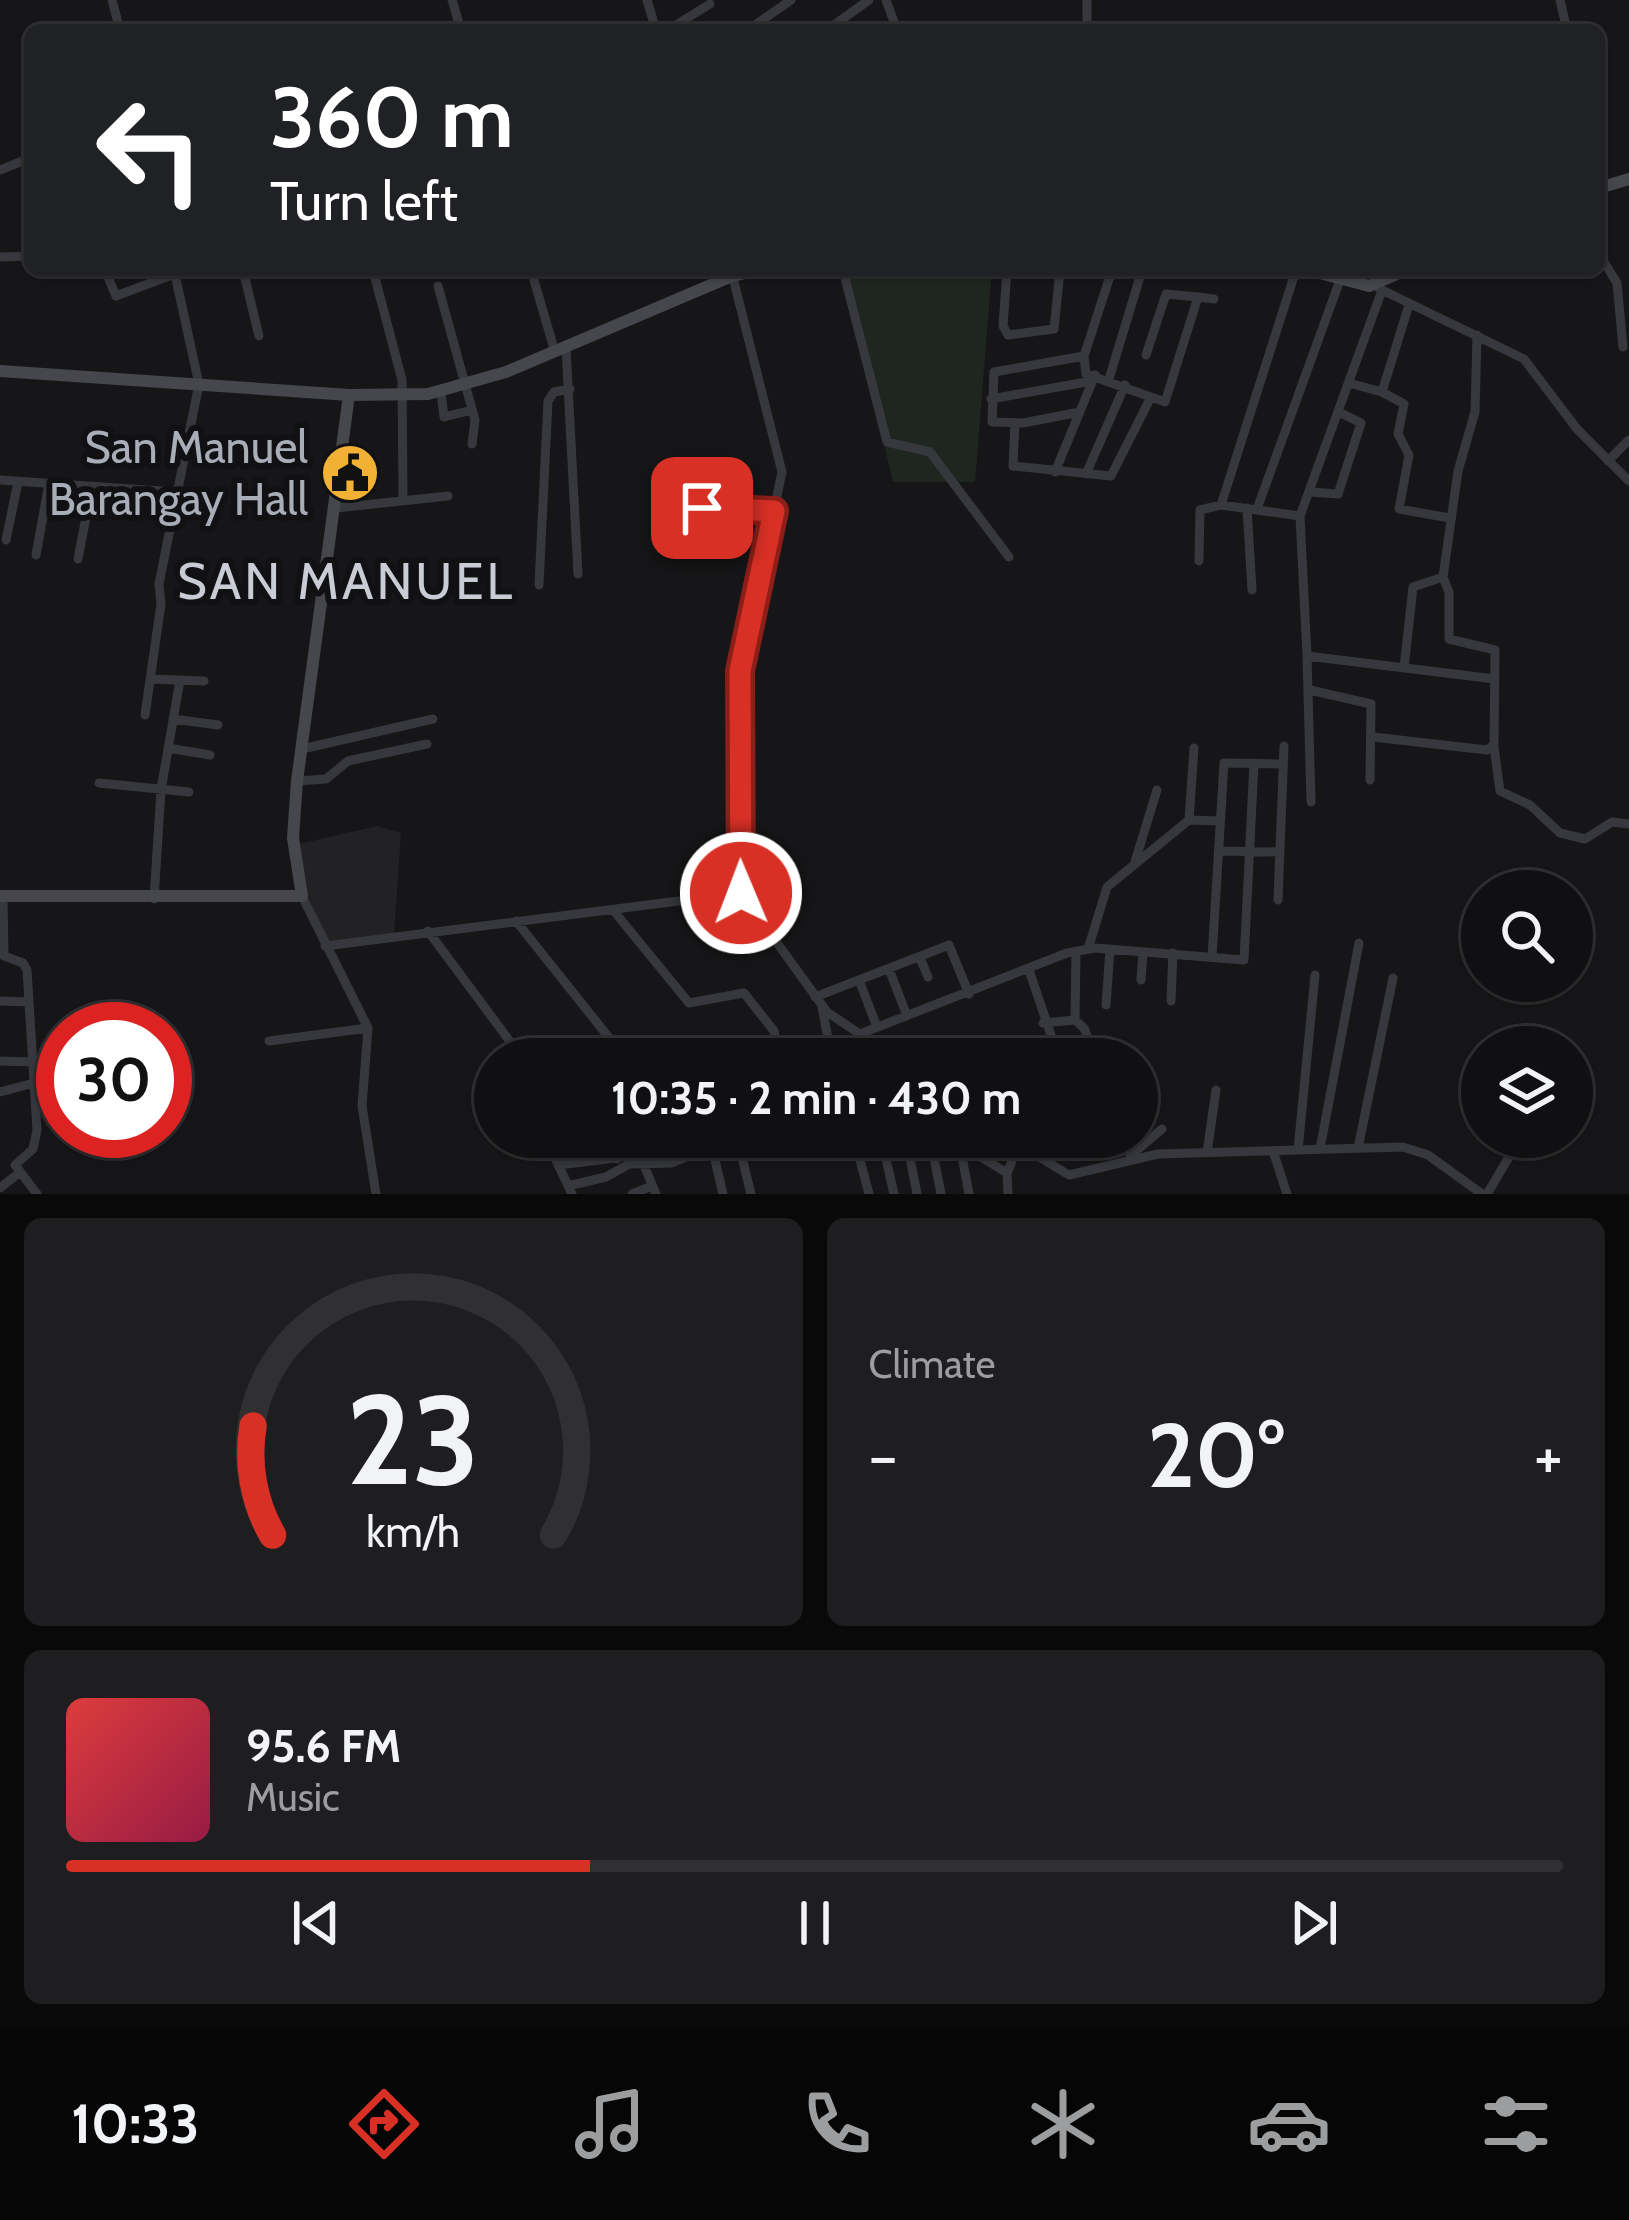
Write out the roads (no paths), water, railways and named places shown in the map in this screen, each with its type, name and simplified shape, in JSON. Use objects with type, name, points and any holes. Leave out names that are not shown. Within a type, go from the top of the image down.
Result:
[{"type":"street","points":[[756,24],[790,0]]},
{"type":"street","points":[[835,24],[869,0]]},
{"type":"street","points":[[678,24],[710,4]]},
{"type":"street","points":[[849,14],[853,24]]},
{"type":"street","points":[[1605,264],[1617,283],[1623,347]]},
{"type":"street","points":[[108,276],[116,296],[166,276]]},
{"type":"street","points":[[145,716],[159,584],[199,383],[179,276]]},
{"type":"street","points":[[244,276],[259,336]]},
{"type":"street","points":[[374,276],[404,395],[403,500]]},
{"type":"street","points":[[533,276],[570,389],[578,574]]},
{"type":"street","points":[[0,371],[349,395],[440,392],[561,350],[725,276]]},
{"type":"street","points":[[733,276],[782,466],[740,671],[741,893],[819,1002],[863,1038]]},
{"type":"street","points":[[845,276],[887,442],[930,452],[1009,556]]},
{"type":"street","points":[[1007,276],[1003,326],[1008,335],[1054,328],[1059,276]]},
{"type":"street","points":[[1094,378],[1085,373],[1084,356],[1110,276]]},
{"type":"street","points":[[1109,379],[1140,276]]},
{"type":"street","points":[[1221,505],[1294,276]]},
{"type":"street","points":[[1327,276],[1378,289],[1408,308],[1523,359],[1629,481]]},
{"type":"street","points":[[1311,802],[1300,516],[1378,289],[1397,276]]},
{"type":"street","points":[[1252,590],[1252,509],[1340,280]]},
{"type":"street","points":[[439,286],[472,410],[472,444]]},
{"type":"street","points":[[1146,355],[1166,294],[1214,299]]},
{"type":"street","points":[[991,399],[1094,378],[1109,379],[1165,402],[1198,297]]},
{"type":"street","points":[[1382,392],[1408,308]]},
{"type":"street","points":[[1477,335],[1475,412],[1450,518],[1443,577],[1449,592],[1449,639],[1494,648],[1494,747],[1500,791],[1530,806],[1560,833],[1586,839],[1612,822],[1629,824]]},
{"type":"street","points":[[1080,412],[1016,423],[992,422],[991,399],[997,368],[1084,356]]},
{"type":"street","points":[[1055,472],[1094,378]]},
{"type":"street","points":[[1349,383],[1404,404],[1398,434],[1409,458],[1399,509],[1450,518]]},
{"type":"street","points":[[1087,474],[1125,385]]},
{"type":"street","points":[[539,585],[548,401],[554,392],[570,389]]},
{"type":"street","points":[[440,392],[444,417],[472,410]]},
{"type":"street","points":[[349,395],[293,838],[302,896],[368,1028],[362,1106],[376,1194]]},
{"type":"street","points":[[1016,423],[1013,466],[1116,473],[1151,397]]},
{"type":"street","points":[[1310,492],[1338,494],[1361,423],[1339,412]]},
{"type":"street","points":[[1608,461],[1629,440]]},
{"type":"street","points":[[0,480],[175,492]]},
{"type":"street","points":[[6,540],[18,482]]},
{"type":"street","points":[[36,555],[49,483]]},
{"type":"street","points":[[78,559],[92,486]]},
{"type":"street","points":[[336,508],[448,496]]},
{"type":"street","points":[[1199,562],[1198,513],[1221,505],[1300,516]]},
{"type":"street","points":[[702,508],[774,511]]},
{"type":"street","points":[[1404,668],[1413,587],[1443,577]]},
{"type":"street","points":[[1307,656],[1495,680]]},
{"type":"street","points":[[151,680],[204,681]]},
{"type":"street","points":[[154,899],[161,790],[180,680]]},
{"type":"street","points":[[1310,690],[1371,704],[1370,780]]},
{"type":"street","points":[[173,719],[218,724]]},
{"type":"street","points":[[302,749],[433,719]]},
{"type":"street","points":[[1372,737],[1494,747]]},
{"type":"street","points":[[297,781],[326,779],[348,761],[427,744]]},
{"type":"street","points":[[1277,900],[1284,746]]},
{"type":"street","points":[[168,748],[210,754]]},
{"type":"street","points":[[1189,820],[1194,748]]},
{"type":"street","points":[[1212,957],[1225,761],[1283,764]]},
{"type":"street","points":[[860,1036],[1082,950],[1245,958],[1254,763]]},
{"type":"street","points":[[100,783],[189,792]]},
{"type":"street","points":[[1132,868],[1157,790]]},
{"type":"street","points":[[1086,1038],[1075,1020],[1082,950],[1104,891],[1189,820],[1220,821]]},
{"type":"street","points":[[1220,851],[1279,852]]},
{"type":"street","points":[[138,860],[154,861]]},
{"type":"street","points":[[325,946],[741,893]]},
{"type":"street","points":[[37,1194],[19,1173],[17,1159],[33,1149],[37,1138],[26,967],[8,961],[3,953],[1,896],[302,896]]},
{"type":"street","points":[[613,910],[689,1003],[698,1006],[744,993],[776,1038]]},
{"type":"street","points":[[516,921],[609,1038]]},
{"type":"street","points":[[428,931],[507,1038]]},
{"type":"street","points":[[1320,1149],[1359,943]]},
{"type":"street","points":[[819,1002],[859,980],[950,946],[969,994]]},
{"type":"street","points":[[1106,1005],[1110,950]]},
{"type":"street","points":[[1141,980],[1143,952]]},
{"type":"street","points":[[1171,1001],[1173,953]]},
{"type":"street","points":[[920,958],[928,977]]},
{"type":"street","points":[[889,969],[907,1016]]},
{"type":"street","points":[[1029,970],[1050,1038]]},
{"type":"street","points":[[1298,1150],[1315,975]]},
{"type":"street","points":[[1358,1148],[1393,978]]},
{"type":"street","points":[[859,980],[878,1027]]},
{"type":"street","points":[[0,1001],[29,1002]]},
{"type":"street","points":[[819,1002],[827,1038]]},
{"type":"street","points":[[1043,1023],[1075,1020]]},
{"type":"street","points":[[269,1041],[368,1028]]},
{"type":"street","points":[[0,1061],[33,1062]]},
{"type":"street","points":[[0,1092],[34,1083]]},
{"type":"street","points":[[1207,1153],[1216,1090]]},
{"type":"street","points":[[1126,1160],[1162,1129]]},
{"type":"street","points":[[1039,1158],[1069,1175],[1126,1160],[1207,1153],[1417,1150],[1485,1194],[1508,1158]]},
{"type":"street","points":[[1273,1151],[1287,1194]]},
{"type":"street","points":[[555,1158],[570,1190],[606,1177],[619,1162]]},
{"type":"street","points":[[617,1158],[619,1162]]},
{"type":"street","points":[[659,1158],[660,1163]]},
{"type":"street","points":[[558,1165],[586,1160],[660,1163],[676,1158]]},
{"type":"street","points":[[715,1158],[723,1194]]},
{"type":"street","points":[[742,1158],[751,1194]]},
{"type":"street","points":[[859,1158],[868,1194]]},
{"type":"street","points":[[885,1158],[894,1194]]},
{"type":"street","points":[[910,1158],[916,1194]]},
{"type":"street","points":[[934,1158],[941,1194]]},
{"type":"street","points":[[962,1158],[969,1194]]},
{"type":"street","points":[[982,1158],[1007,1173]]},
{"type":"street","points":[[1005,1194],[1013,1158]]},
{"type":"street","points":[[632,1194],[654,1190],[643,1163]]},
{"type":"street","points":[[0,1188],[19,1173]]},
{"type":"place","name":"San Manuel Barangay Hall","points":[[350,473]]},
{"type":"district","name":"SAN MANUEL","points":[[346,581]]}]
